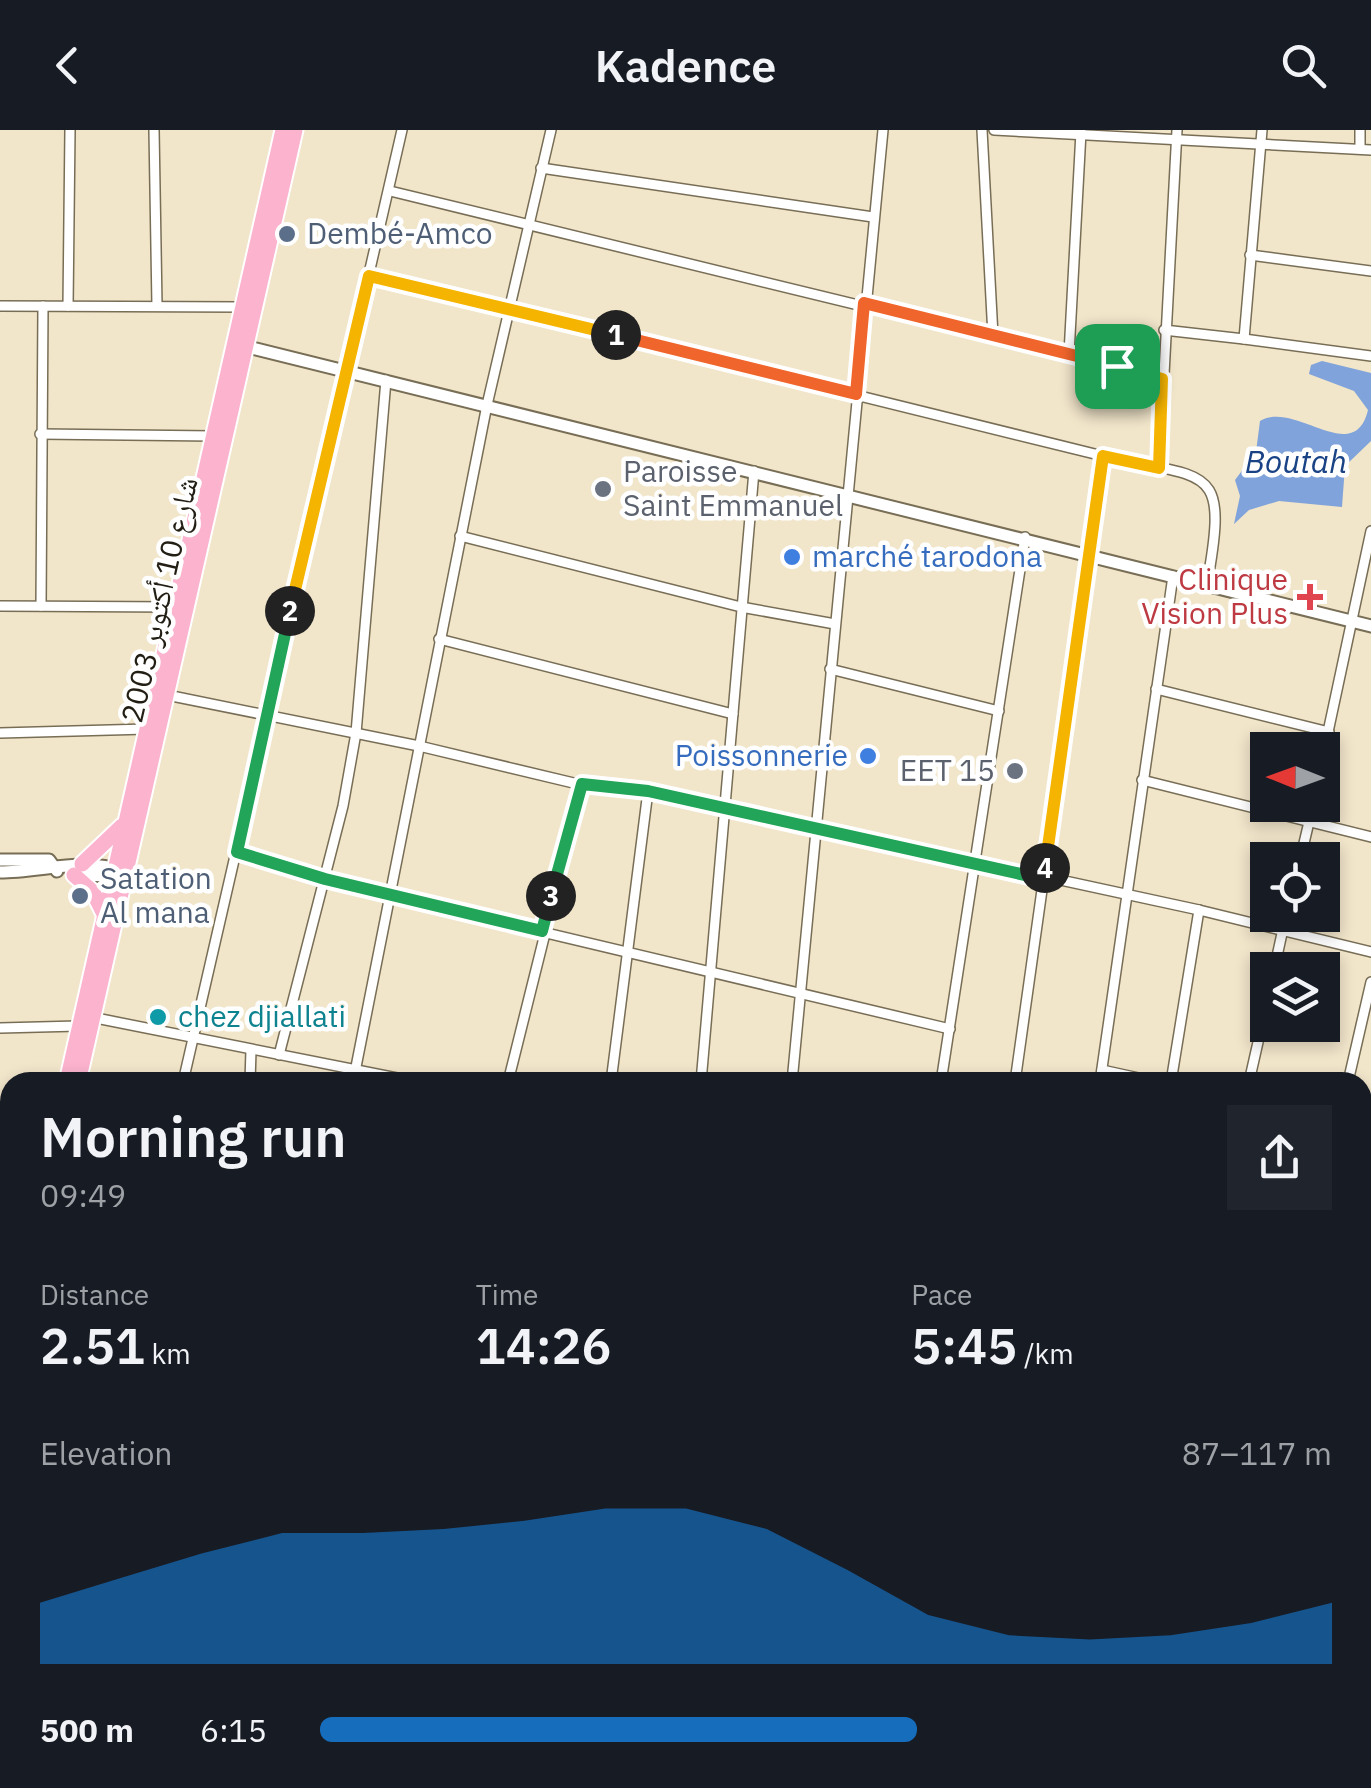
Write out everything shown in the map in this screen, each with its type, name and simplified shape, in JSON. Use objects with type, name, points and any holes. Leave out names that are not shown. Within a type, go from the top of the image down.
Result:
[{"type":"highway","name":"شارع 10 أكتوبر 2003","points":[[79,1072],[84,1020],[104,914],[119,873],[124,823],[147,730],[161,694],[174,608],[214,436],[240,345],[243,307],[283,130]]},
{"type":"highway","name":"شارع 10 أكتوبر 2003","points":[[70,1072],[240,345],[295,130]]},
{"type":"highway","points":[[104,914],[78,870],[124,823]]},
{"type":"street","points":[[68,306],[70,130]]},
{"type":"street","points":[[154,130],[157,306]]},
{"type":"street","points":[[185,1072],[402,130]]},
{"type":"street","points":[[355,1072],[487,405],[550,130]]},
{"type":"street","points":[[793,1072],[883,130]]},
{"type":"street","points":[[982,130],[993,336]]},
{"type":"street","points":[[994,130],[1176,134],[1260,146],[1365,150],[1360,130]]},
{"type":"street","points":[[1244,339],[1262,130]]},
{"type":"street","points":[[1070,354],[1081,132]]},
{"type":"street","points":[[1159,468],[1176,134]]},
{"type":"street","points":[[541,168],[873,217]]},
{"type":"street","points":[[390,191],[864,303],[1162,379]]},
{"type":"street","points":[[1250,255],[1371,271]]},
{"type":"street","points":[[369,276],[1103,456],[1196,475],[1212,495],[1216,537],[1207,584]]},
{"type":"street","points":[[0,306],[243,307]]},
{"type":"street","points":[[41,606],[43,306]]},
{"type":"street","points":[[1164,330],[1371,356]]},
{"type":"street","points":[[240,345],[1371,626]]},
{"type":"street","points":[[279,1055],[325,879],[356,732],[386,380]]},
{"type":"street","points":[[40,434],[214,436]]},
{"type":"street","points":[[1016,1072],[1103,456]]},
{"type":"street","points":[[702,1072],[754,471]]},
{"type":"street","points":[[1156,688],[1329,732],[1371,530]]},
{"type":"street","points":[[460,536],[742,607],[835,624]]},
{"type":"street","points":[[943,1072],[1025,537]]},
{"type":"street","points":[[1111,1072],[1102,1070],[1173,576]]},
{"type":"street","points":[[0,606],[174,608]]},
{"type":"street","points":[[439,639],[733,714]]},
{"type":"street","points":[[830,668],[999,711]]},
{"type":"street","points":[[161,694],[356,732],[582,784],[648,791],[1250,924]]},
{"type":"street","points":[[0,733],[147,730]]},
{"type":"street","points":[[1142,780],[1371,837]]},
{"type":"street","points":[[510,1072],[542,931],[582,784]]},
{"type":"street","points":[[612,1072],[624,950],[648,791]]},
{"type":"street","points":[[1304,842],[1309,823]]},
{"type":"street","points":[[237,852],[391,896],[950,1028]]},
{"type":"street","points":[[0,860],[49,860],[57,870]]},
{"type":"street","points":[[0,872],[119,873]]},
{"type":"street","points":[[1173,1072],[1199,910]]},
{"type":"street","points":[[1278,952],[1282,932],[1371,952]]},
{"type":"street","points":[[1350,1072],[1371,982]]},
{"type":"street","points":[[0,1028],[84,1020],[279,1055],[337,1072]]},
{"type":"street","points":[[1251,1072],[1258,1042]]},
{"type":"street","points":[[250,1072],[251,1050]]},
{"type":"water","name":"Boutah","points":[[1322,361],[1371,373],[1371,441],[1345,466],[1342,507],[1279,501],[1249,510],[1234,524],[1240,496],[1235,480],[1256,452],[1260,421],[1274,417],[1290,419],[1337,433],[1350,433],[1361,426],[1368,410],[1354,391],[1309,374],[1311,365]]},
{"type":"place","name":"Dembé-Amco","points":[[287,234]]},
{"type":"place","name":"Paroisse Saint Emmanuel","points":[[603,489]]},
{"type":"place","name":"marché tarodona","points":[[792,557]]},
{"type":"place","name":"Clinique Vision Plus","points":[[1310,597]]},
{"type":"place","name":"Poissonnerie","points":[[868,756]]},
{"type":"place","name":"EET 15","points":[[1015,771]]},
{"type":"place","name":"Satation Al mana","points":[[80,896]]},
{"type":"place","name":"chez djiallati","points":[[158,1017]]},
{"type":"route","points":[[369,276],[856,394],[864,303],[1117,366],[1162,379],[1159,468],[1103,456],[1043,879],[648,791],[582,784],[542,931],[325,879],[237,852],[369,276]]}]
